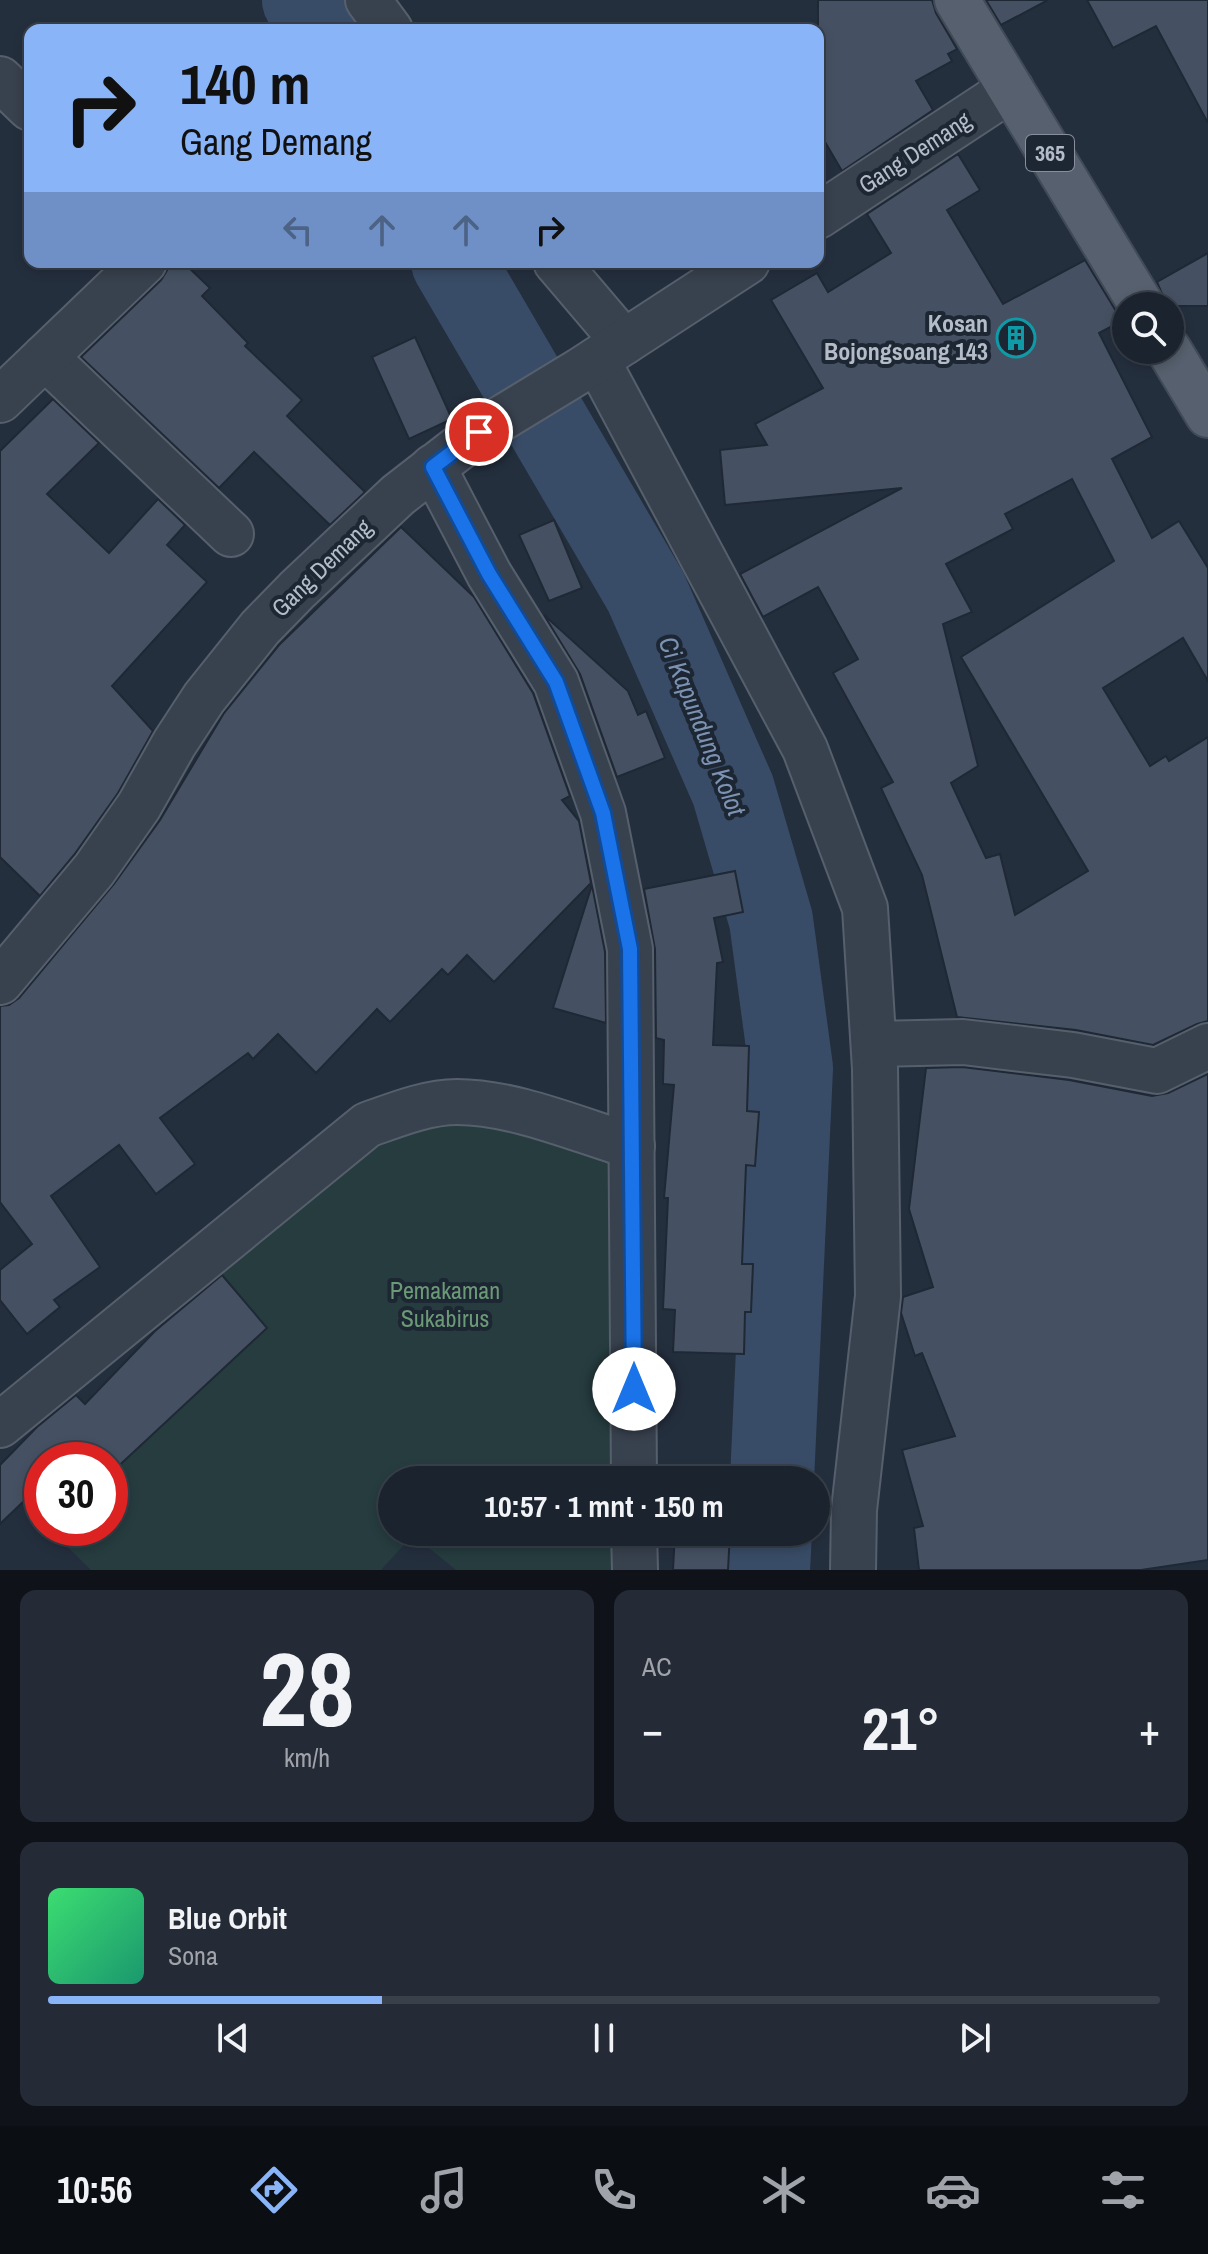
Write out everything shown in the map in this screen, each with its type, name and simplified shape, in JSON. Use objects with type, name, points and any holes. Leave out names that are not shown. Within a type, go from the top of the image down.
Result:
[{"type":"main road","name":"365","points":[[957,0],[1134,292]]},
{"type":"main road","points":[[1177,364],[1208,415]]},
{"type":"street","points":[[368,0],[386,24]]},
{"type":"street","points":[[0,79],[24,102]]},
{"type":"street","name":"Gang Demang","points":[[824,212],[1011,89]]},
{"type":"street","points":[[0,400],[138,268]]},
{"type":"street","points":[[559,268],[601,357],[805,749],[865,908],[874,1044],[878,1296],[854,1510],[853,1570]]},
{"type":"street","name":"Gang Demang","points":[[0,982],[94,870],[139,806],[204,698],[260,628],[297,590],[387,505],[479,432],[738,268]]},
{"type":"street","points":[[45,357],[231,534]]},
{"type":"street","points":[[433,467],[489,574],[556,682],[603,813],[630,949],[634,1466]]},
{"type":"street","points":[[874,1044],[963,1042],[1073,1055],[1157,1071],[1208,1046]]},
{"type":"street","points":[[0,1425],[367,1125],[409,1110],[456,1102],[503,1107],[632,1146]]},
{"type":"street","points":[[634,1546],[635,1570]]},
{"type":"green space","name":"Pemakaman Sukabirus","points":[[426,1117],[491,1121],[622,1161],[618,1466],[378,1466],[378,1546],[403,1546],[381,1570],[91,1570],[66,1546],[128,1546],[128,1457],[267,1328],[215,1267],[368,1141]]},
{"type":"green space","name":"Pemakaman Sukabirus","points":[[427,1546],[617,1546],[617,1570],[456,1570]]},
{"type":"building","points":[[818,0],[932,0],[957,49],[948,54],[952,61],[916,81],[933,110],[842,171],[824,140],[824,24],[818,24]]},
{"type":"building","points":[[986,0],[1048,0],[1001,25]]},
{"type":"building","points":[[1087,0],[1208,0],[1208,123],[1156,26],[1113,48]]},
{"type":"building","points":[[958,154],[980,190],[947,210],[1003,304],[1085,260],[1112,305],[1112,326],[1099,333],[1112,364],[1115,364],[1152,437],[1112,459],[1152,538],[1179,521],[1208,568],[1208,681],[1183,638],[1103,688],[1150,766],[1166,756],[1169,761],[1208,737],[1208,1021],[1153,1045],[1076,1030],[957,1017],[922,875],[881,788],[893,782],[833,673],[858,659],[818,587],[763,617],[740,574],[902,488],[725,505],[720,450],[767,445],[755,424],[823,388],[771,300],[817,273],[828,292],[891,253],[867,214]],"holes":[[[1072,479],[1114,561],[961,657],[1088,871],[1015,915],[1000,854],[986,858],[951,783],[978,766],[943,624],[972,612],[946,564],[1013,529],[1005,514]]]},
{"type":"building","points":[[1208,253],[1208,306],[1184,306],[1184,292],[1161,292],[1157,282]]},
{"type":"building","points":[[168,268],[189,268],[210,288],[202,296],[248,343],[245,346],[302,400],[287,416],[365,492],[330,525],[254,452],[219,488],[81,357],[161,280]]},
{"type":"building","points":[[415,337],[452,419],[409,439],[372,357]]},
{"type":"building","points":[[53,399],[99,443],[47,494],[109,553],[158,499],[185,525],[167,545],[207,582],[112,686],[153,731],[118,793],[40,896],[0,857],[0,451]]},
{"type":"building","points":[[554,520],[582,588],[549,601],[519,535]]},
{"type":"building","points":[[401,527],[474,597],[533,693],[570,796],[562,800],[579,821],[591,883],[494,982],[467,955],[448,975],[442,969],[390,1022],[377,1009],[316,1073],[278,1034],[253,1059],[248,1053],[160,1118],[195,1164],[156,1194],[119,1145],[51,1196],[100,1267],[54,1300],[60,1307],[27,1334],[0,1300],[0,1270],[32,1244],[0,1202],[0,1006],[9,1005],[19,998],[114,884],[160,820],[224,713],[279,645]]},
{"type":"building","points":[[544,615],[628,691],[638,715],[646,711],[665,758],[617,777],[580,674]]},
{"type":"building","points":[[735,871],[743,912],[714,918],[723,962],[717,963],[713,1045],[749,1046],[747,1111],[759,1112],[755,1166],[746,1165],[742,1264],[753,1264],[751,1312],[745,1312],[744,1354],[673,1352],[675,1310],[663,1309],[668,1198],[664,1198],[674,1085],[663,1084],[664,1040],[656,1038],[655,949],[644,889]]},
{"type":"building","points":[[592,885],[605,952],[606,1023],[553,1008]]},
{"type":"building","points":[[962,1067],[1069,1080],[1152,1096],[1168,1093],[1208,1074],[1208,1560],[1141,1570],[919,1570],[914,1528],[923,1526],[902,1450],[955,1436],[922,1353],[915,1356],[901,1313],[903,1297],[933,1287],[909,1209],[926,1068]]},
{"type":"building","points":[[222,1275],[267,1328],[128,1457],[128,1442],[24,1442],[24,1503],[0,1524],[0,1465],[37,1427],[76,1395],[85,1404],[155,1331]]},
{"type":"building","points":[[674,1546],[729,1546],[728,1570],[673,1570]]},
{"type":"waterway","name":"Ci Kapundung Kolot","points":[[304,0],[319,24]]},
{"type":"waterway","name":"Ci Kapundung Kolot","points":[[457,268],[646,592],[733,790],[771,920],[791,1068],[773,1466]]},
{"type":"waterway","name":"Ci Kapundung Kolot","points":[[768,1570],[769,1546]]},
{"type":"place","name":"Kosan Bojongsoang 143","points":[[1016,338]]},
{"type":"route","points":[[479,432],[433,467],[489,574],[556,682],[603,813],[630,949],[634,1389]]}]
